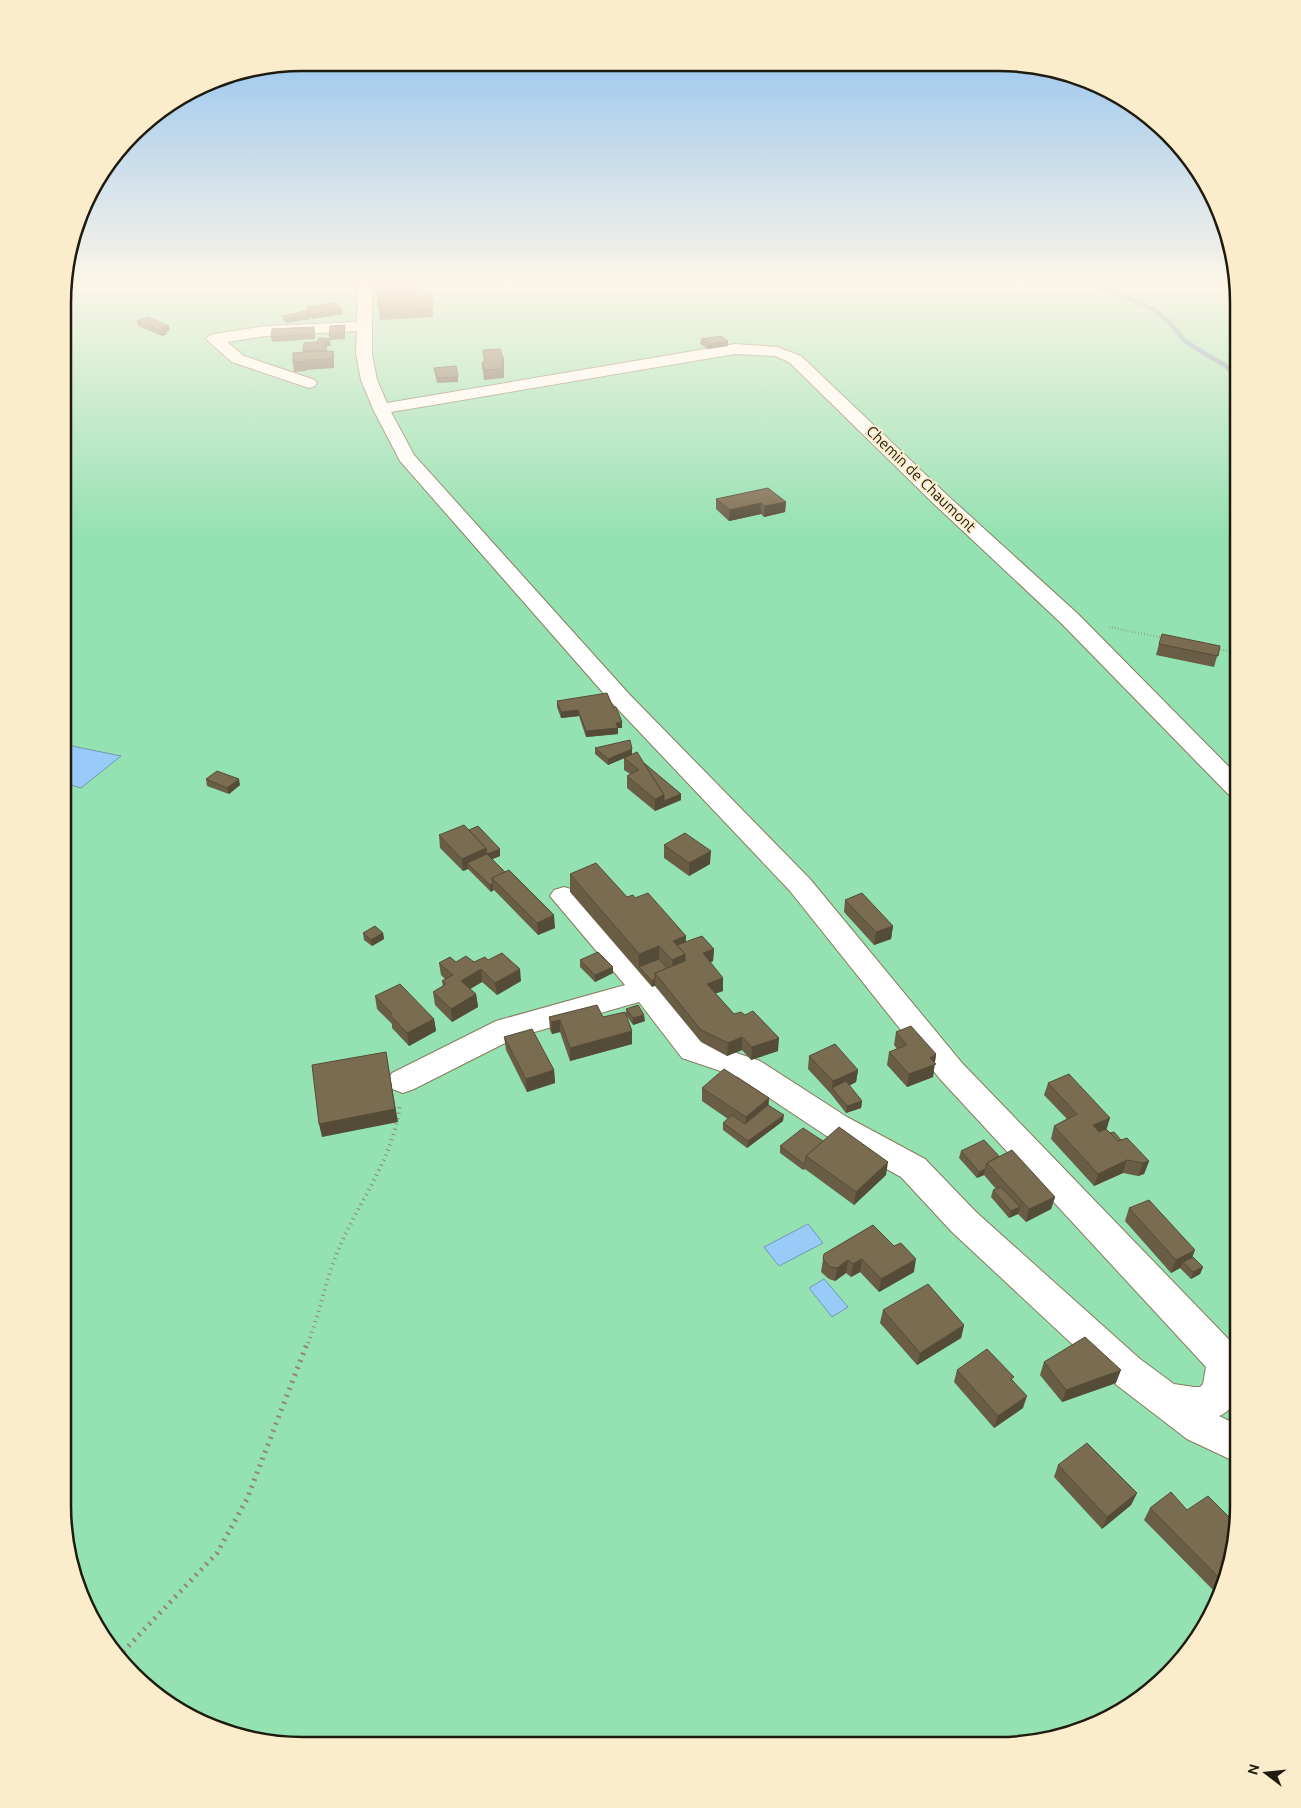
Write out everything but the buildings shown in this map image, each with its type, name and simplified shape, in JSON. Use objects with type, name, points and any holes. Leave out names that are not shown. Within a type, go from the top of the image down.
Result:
[{"type":"street","points":[[266,368],[309,383]]},
{"type":"street","points":[[367,368],[369,380],[381,409],[406,457],[462,522],[621,699],[800,885],[951,1071],[1230,1367]]},
{"type":"street","name":"Chemin de Chaumont","points":[[381,409],[621,368]]},
{"type":"street","name":"Chemin de Chaumont","points":[[806,368],[940,498],[1070,619],[1230,782]]},
{"type":"street","points":[[564,896],[646,990],[693,1050],[749,1069],[836,1126],[913,1168],[964,1222],[1127,1371],[1201,1426],[1230,1441]]},
{"type":"street","points":[[403,1081],[507,1029],[646,990]]},
{"type":"street","points":[[1165,1400],[1189,1406],[1204,1405],[1220,1392],[1224,1380],[1230,1372]]},
{"type":"path","points":[[1070,619],[1173,640]]},
{"type":"path","points":[[1210,647],[1230,651]]},
{"type":"path","points":[[123,1651],[217,1553],[246,1499],[310,1337],[339,1249],[388,1154],[398,1122],[403,1081]]},
{"type":"green space","points":[[71,368],[1230,368],[1230,1505],[1228,1535],[1222,1565],[1212,1594],[1191,1634],[1162,1669],[1127,1698],[1101,1713],[1058,1729],[1028,1735],[998,1737],[303,1737],[273,1735],[243,1729],[200,1713],[174,1698],[139,1669],[110,1634],[95,1608],[79,1565],[72,1520]]},
{"type":"water","points":[[71,746],[121,756],[81,788],[71,785]]},
{"type":"water","points":[[808,1224],[823,1243],[779,1266],[764,1247]]},
{"type":"water","points":[[824,1279],[848,1307],[832,1317],[809,1288]]}]
